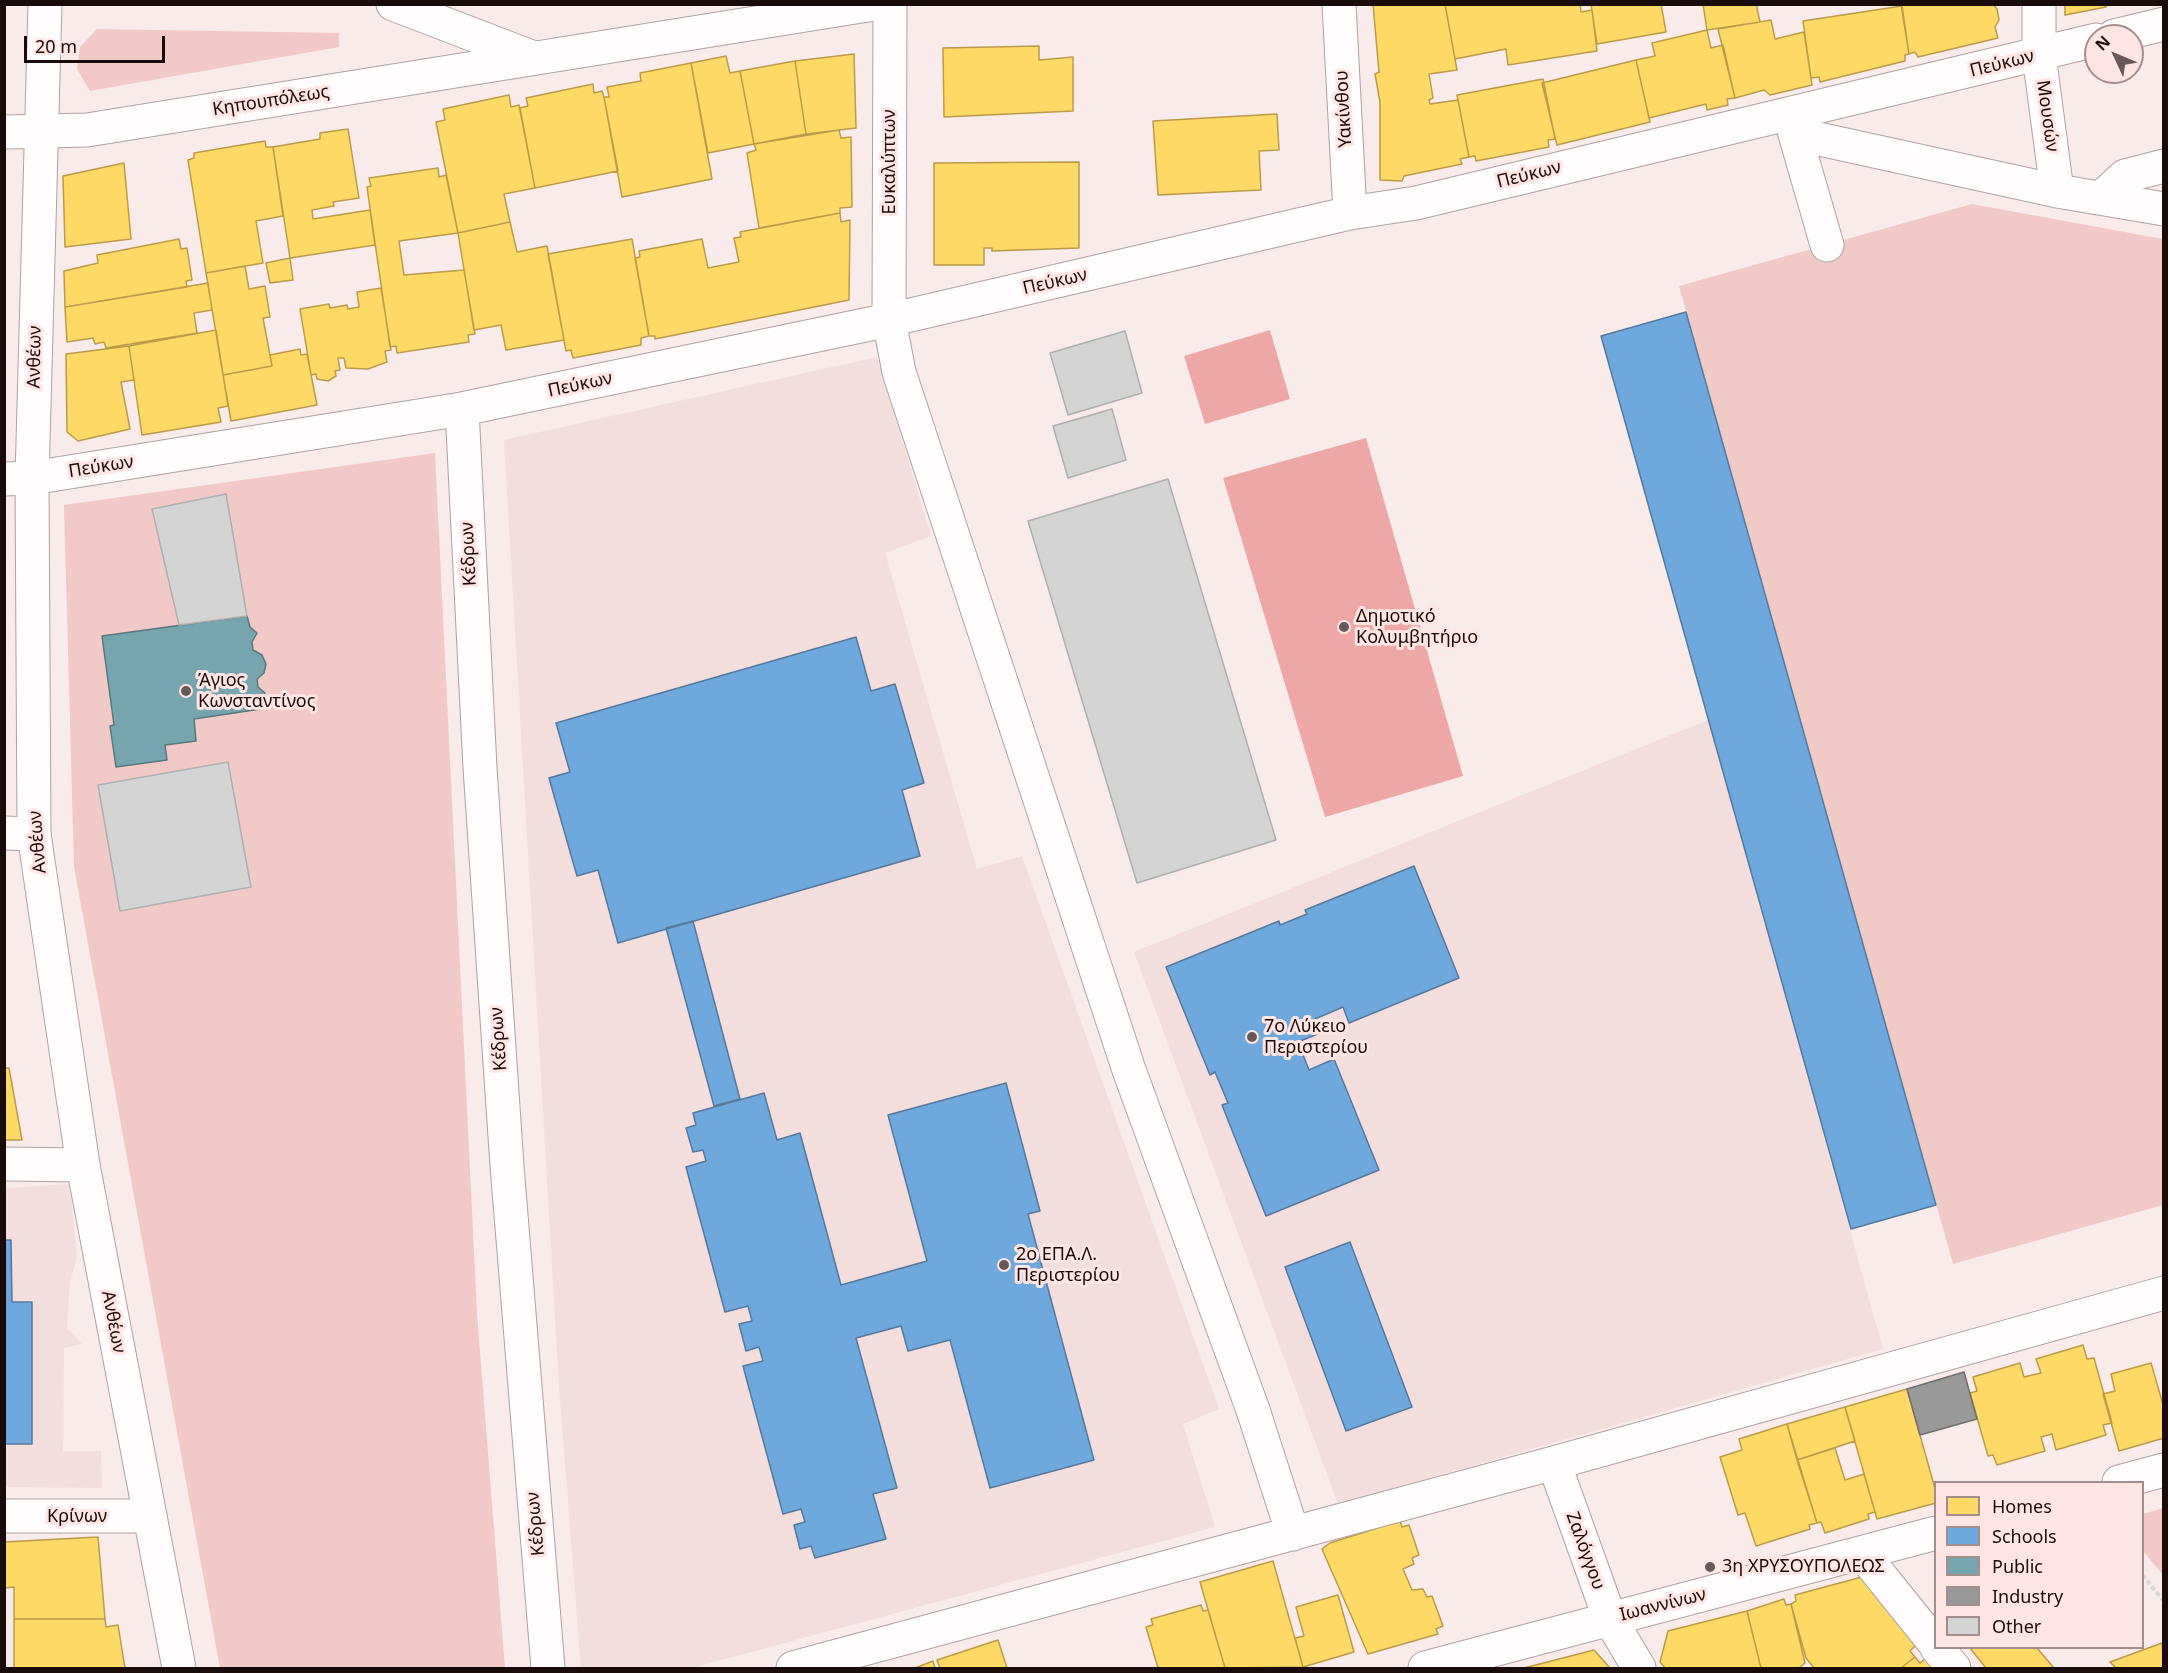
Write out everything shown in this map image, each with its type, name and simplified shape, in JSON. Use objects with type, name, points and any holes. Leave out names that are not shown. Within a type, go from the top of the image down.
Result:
[{"type":"street","name":"Ανθέων","points":[[45,4],[40,133],[18,478],[19,834],[179,1668]]},
{"type":"street","points":[[393,4],[536,59]]},
{"type":"street","name":"Κηπουπόλεως","points":[[4,132],[40,133],[87,130],[874,4]]},
{"type":"street","name":"Ευκαλύπτων","points":[[890,4],[889,320],[899,372],[1133,1081],[1253,1410],[1293,1534]]},
{"type":"street","name":"Υακίνθου","points":[[1339,4],[1350,213]]},
{"type":"street","name":"Μουσών","points":[[2039,4],[2039,55],[2057,191]]},
{"type":"street","points":[[2144,29],[2163,24]]},
{"type":"street","name":"Πεύκων","points":[[18,478],[462,410],[889,320],[1350,213],[1416,203],[1557,168],[1793,124],[2084,43]]},
{"type":"street","points":[[1827,245],[1793,124],[2057,191],[2163,208]]},
{"type":"street","points":[[2101,198],[2125,176],[2163,166]]},
{"type":"street","name":"Κέδρων","points":[[462,410],[480,768],[505,1143],[548,1668]]},
{"type":"street","points":[[4,1164],[83,1165]]},
{"type":"street","points":[[793,1668],[1554,1463],[2163,1293]]},
{"type":"street","name":"Ζαλόγγου","points":[[1554,1463],[1610,1619],[1639,1668]]},
{"type":"street","points":[[2123,1481],[2163,1470]]},
{"type":"street","name":"Κρίνων","points":[[4,1516],[150,1516]]},
{"type":"street","name":"Ιωαννίνων","points":[[1425,1668],[1934,1533]]},
{"type":"street","points":[[1862,1553],[1934,1643]]},
{"type":"street","points":[[1938,1649],[1954,1668]]},
{"type":"path","points":[[2144,1577],[2163,1601]]},
{"type":"shaded area","points":[[97,29],[339,33],[339,47],[90,91],[77,69],[80,47]]},
{"type":"shaded area","points":[[1972,204],[2163,239],[2163,1205],[1953,1264],[1679,286]]},
{"type":"shaded area","points":[[1270,330],[1290,399],[1205,424],[1184,356]]},
{"type":"shaded area","points":[[877,357],[931,536],[885,553],[977,869],[1022,856],[1219,1409],[1183,1424],[1215,1527],[692,1668],[581,1668],[559,1387],[504,440]]},
{"type":"shaded area","name":"Δημοτικό Κολυμβητήριο","points":[[1366,438],[1463,776],[1325,817],[1223,478]]},
{"type":"shaded area","points":[[435,453],[477,1313],[505,1668],[220,1668],[74,867],[64,505]]},
{"type":"shaded area","points":[[1708,720],[1883,1349],[1338,1504],[1134,952]]},
{"type":"shaded area","points":[[70,1184],[77,1258],[70,1282],[67,1328],[82,1344],[64,1348],[63,1451],[101,1451],[102,1488],[5,1487],[5,1188]]},
{"type":"shaded area","points":[[2164,1508],[2163,1575],[2144,1552],[2144,1514]]},
{"type":"building: Homes","points":[[1373,4],[1445,4],[1457,70],[1429,74],[1433,98],[1429,100],[1430,104],[1458,100],[1469,157],[1460,159],[1462,164],[1404,176],[1402,181],[1380,180],[1380,102],[1375,74],[1379,72]]},
{"type":"building: Homes","points":[[1445,4],[1580,4],[1581,12],[1592,10],[1597,51],[1508,65],[1506,49],[1455,59]]},
{"type":"building: Homes","points":[[1591,4],[1661,4],[1666,32],[1597,44]]},
{"type":"building: Homes","points":[[1703,4],[1756,4],[1760,22],[1707,30]]},
{"type":"building: Homes","points":[[1901,4],[1993,4],[1997,9],[1999,20],[1995,27],[1998,38],[1918,57],[1915,52],[1909,54]]},
{"type":"building: Homes","points":[[2065,4],[2106,4],[2106,7],[2065,15]]},
{"type":"building: Homes","points":[[1902,6],[1909,54],[1905,55],[1905,61],[1820,82],[1819,77],[1811,78],[1803,21]]},
{"type":"building: Homes","points":[[1771,20],[1775,39],[1804,32],[1812,85],[1770,95],[1764,90],[1735,98],[1718,29]]},
{"type":"building: Homes","points":[[1707,30],[1711,48],[1723,45],[1735,98],[1727,99],[1728,105],[1707,110],[1706,104],[1649,118],[1636,60],[1655,56],[1652,43]]},
{"type":"building: Homes","points":[[1039,46],[1039,60],[1073,57],[1073,111],[944,117],[943,48]]},
{"type":"building: Homes","points":[[854,54],[856,128],[806,134],[795,61]]},
{"type":"building: Homes","points":[[726,56],[730,73],[740,71],[754,144],[708,153],[691,63]]},
{"type":"building: Homes","points":[[1636,60],[1650,122],[1557,145],[1542,83]]},
{"type":"building: Homes","points":[[795,61],[806,134],[754,144],[740,71]]},
{"type":"building: Homes","points":[[691,63],[712,179],[622,197],[604,97],[609,97],[607,87],[641,81],[640,73]]},
{"type":"building: Homes","points":[[1543,79],[1555,139],[1548,140],[1549,147],[1476,161],[1475,156],[1469,157],[1457,95]]},
{"type":"building: Homes","points":[[593,84],[594,93],[602,91],[604,97],[618,171],[535,188],[520,108],[528,106],[526,98]]},
{"type":"building: Homes","points":[[509,95],[511,107],[519,105],[535,188],[504,194],[510,222],[458,233],[436,122],[445,120],[443,109]]},
{"type":"building: Homes","points":[[1277,114],[1279,150],[1259,151],[1261,190],[1158,195],[1153,121]]},
{"type":"building: Homes","points":[[348,129],[359,198],[333,202],[334,206],[312,210],[313,219],[370,210],[375,245],[290,258],[273,147],[320,139],[320,133]]},
{"type":"building: Homes","points":[[839,130],[841,138],[851,137],[852,207],[840,208],[840,213],[759,228],[747,153],[756,150],[754,144]]},
{"type":"building: Homes","points":[[265,141],[266,147],[273,147],[283,216],[256,221],[263,263],[206,273],[188,160],[194,158],[194,153]]},
{"type":"building: Homes","points":[[1079,162],[1079,248],[992,251],[992,248],[984,248],[984,265],[934,265],[934,163]]},
{"type":"building: Homes","points":[[124,163],[131,239],[65,247],[63,176]]},
{"type":"building: Homes","points":[[438,168],[439,177],[446,175],[458,233],[399,241],[404,275],[464,270],[475,334],[468,335],[469,342],[397,353],[396,346],[390,347],[367,187],[371,186],[369,178]]},
{"type":"building: Homes","points":[[840,213],[841,222],[850,220],[849,300],[655,339],[655,336],[649,336],[635,258],[640,257],[639,251],[702,239],[708,268],[739,262],[734,238],[741,237],[740,232]]},
{"type":"building: Homes","points":[[510,222],[517,252],[547,246],[564,340],[506,350],[501,325],[474,330],[458,233]]},
{"type":"building: Homes","points":[[179,239],[181,249],[187,248],[192,280],[186,281],[187,287],[65,307],[64,271],[98,263],[97,255]]},
{"type":"building: Homes","points":[[632,239],[649,336],[641,338],[641,345],[573,358],[571,350],[566,351],[548,254]]},
{"type":"building: Homes","points":[[290,258],[293,280],[270,283],[266,263]]},
{"type":"building: Homes","points":[[245,266],[249,289],[265,286],[270,317],[263,318],[272,366],[223,375],[206,273]]},
{"type":"building: Homes","points":[[208,283],[212,310],[194,313],[197,333],[106,348],[104,342],[95,344],[93,338],[67,342],[65,307]]},
{"type":"building: Homes","points":[[381,288],[391,350],[385,351],[387,362],[368,369],[346,368],[344,358],[338,358],[340,370],[335,371],[336,376],[328,381],[317,379],[316,374],[311,375],[300,309],[329,304],[330,308],[347,305],[348,309],[359,307],[357,292]]},
{"type":"building: Homes","points":[[216,330],[228,406],[218,408],[221,422],[142,435],[129,346]]},
{"type":"building: Homes","points":[[129,346],[134,380],[121,382],[130,429],[78,441],[67,432],[66,354]]},
{"type":"building: Homes","points":[[300,349],[301,355],[307,354],[317,405],[231,421],[223,375],[272,366],[270,355]]},
{"type":"building: Homes","points":[[4,1068],[9,1068],[22,1140],[4,1140]]},
{"type":"building: Homes","points":[[2083,1345],[2087,1359],[2094,1358],[2112,1423],[2103,1425],[2106,1435],[2056,1450],[2052,1434],[2041,1437],[2045,1451],[1997,1465],[1993,1455],[1988,1456],[1970,1393],[1977,1391],[1973,1377],[2020,1363],[2024,1377],[2041,1373],[2036,1359]]},
{"type":"building: Homes","points":[[2151,1363],[2164,1408],[2164,1438],[2119,1451],[2103,1394],[2115,1391],[2111,1374]]},
{"type":"building: Homes","points":[[1907,1389],[1934,1485],[1934,1504],[1877,1519],[1845,1407]]},
{"type":"building: Homes","points":[[1845,1407],[1855,1441],[1797,1460],[1787,1424]]},
{"type":"building: Homes","points":[[1787,1424],[1817,1523],[1809,1525],[1810,1529],[1756,1546],[1745,1513],[1738,1515],[1720,1457],[1742,1450],[1739,1439]]},
{"type":"building: Homes","points":[[1835,1448],[1845,1480],[1864,1474],[1875,1512],[1868,1514],[1869,1519],[1825,1533],[1821,1522],[1817,1523],[1797,1460]]},
{"type":"building: Homes","points":[[1400,1521],[1402,1527],[1409,1525],[1419,1555],[1412,1558],[1414,1564],[1403,1569],[1412,1590],[1423,1589],[1427,1597],[1432,1596],[1443,1626],[1436,1629],[1438,1634],[1368,1654],[1322,1549],[1330,1543]]},
{"type":"building: Homes","points":[[98,1537],[105,1619],[14,1619],[14,1587],[4,1588],[4,1542]]},
{"type":"building: Homes","points":[[1273,1561],[1303,1667],[1225,1668],[1200,1582]]},
{"type":"building: Homes","points":[[1862,1577],[1916,1645],[1910,1651],[1915,1657],[1901,1668],[1814,1668],[1806,1658],[1791,1604],[1796,1601],[1795,1595]]},
{"type":"building: Homes","points":[[1338,1595],[1354,1652],[1303,1667],[1295,1638],[1304,1636],[1296,1607]]},
{"type":"building: Homes","points":[[1784,1599],[1786,1605],[1791,1604],[1805,1663],[1799,1668],[1761,1668],[1747,1611]]},
{"type":"building: Homes","points":[[1201,1605],[1203,1611],[1208,1610],[1225,1668],[1158,1668],[1146,1627],[1153,1625],[1151,1619]]},
{"type":"building: Homes","points":[[1747,1611],[1761,1668],[1665,1668],[1660,1662],[1668,1631]]},
{"type":"building: Homes","points":[[14,1619],[105,1619],[106,1627],[118,1625],[125,1668],[14,1668]]},
{"type":"building: Homes","points":[[998,1640],[1007,1668],[940,1668],[937,1660]]},
{"type":"building: Homes","points":[[2162,1643],[2164,1668],[2116,1668],[2110,1662]]},
{"type":"building: Homes","points":[[1971,1649],[2038,1649],[2054,1668],[1986,1668]]},
{"type":"building: Homes","points":[[1594,1650],[1610,1668],[1524,1668]]},
{"type":"building: Homes","points":[[1915,1657],[1920,1663],[1927,1657],[1936,1668],[1901,1668]]},
{"type":"building: Homes","points":[[933,1661],[935,1668],[915,1668]]},
{"type":"building: Schools","points":[[1686,312],[1936,1205],[1851,1229],[1601,336]]},
{"type":"building: Schools","points":[[856,637],[871,691],[895,684],[924,783],[902,790],[920,856],[618,943],[598,870],[577,876],[549,778],[570,772],[556,723]]},
{"type":"building: Schools","name":"7ο Λύκειο Περιστερίου","points":[[1414,866],[1459,978],[1349,1023],[1343,1007],[1315,1019],[1320,1033],[1298,1042],[1309,1070],[1334,1059],[1379,1170],[1266,1216],[1222,1105],[1228,1103],[1215,1072],[1210,1075],[1166,967],[1279,921],[1280,925],[1307,914],[1305,910]]},
{"type":"building: Schools","points":[[693,921],[740,1099],[714,1106],[666,928]]},
{"type":"building: Schools","points":[[1006,1083],[1040,1211],[1028,1214],[1094,1460],[990,1488],[950,1340],[908,1351],[901,1326],[856,1338],[897,1488],[873,1494],[886,1539],[815,1558],[811,1546],[800,1549],[794,1525],[805,1522],[801,1509],[783,1514],[743,1366],[763,1361],[759,1347],[746,1351],[739,1324],[752,1321],[748,1306],[725,1312],[686,1167],[706,1161],[703,1150],[693,1152],[686,1128],[696,1125],[693,1113],[764,1093],[777,1140],[800,1133],[841,1285],[927,1261],[888,1115]]},
{"type":"building: Schools","points":[[4,1240],[11,1240],[12,1302],[32,1302],[32,1444],[4,1444]]},
{"type":"building: Schools","points":[[1350,1242],[1412,1407],[1346,1431],[1285,1267]]},
{"type":"building: Public","name":"Άγιος Κωνσταντίνος","points":[[247,616],[250,627],[257,633],[252,642],[253,650],[262,655],[266,664],[264,673],[257,679],[258,687],[265,693],[260,702],[261,709],[194,719],[196,741],[165,745],[167,760],[116,767],[110,726],[114,725],[102,636]]},
{"type":"building: Industry","points":[[1964,1372],[1977,1419],[1920,1435],[1907,1389]]},
{"type":"building: Other","points":[[1125,331],[1142,393],[1068,415],[1050,353]]},
{"type":"building: Other","points":[[1112,409],[1126,460],[1068,478],[1053,426]]},
{"type":"building: Other","points":[[1168,479],[1276,840],[1137,883],[1028,521]]},
{"type":"building: Other","points":[[226,494],[247,616],[179,625],[152,509]]},
{"type":"building: Other","points":[[228,762],[251,887],[120,911],[98,785]]},
{"type":"place","name":"Δημοτικό Κολυμβητήριο","points":[[1344,627]]},
{"type":"place","name":"Άγιος Κωνσταντίνος","points":[[186,691]]},
{"type":"place","name":"7ο Λύκειο Περιστερίου","points":[[1252,1037]]},
{"type":"place","name":"2ο ΕΠΑ.Λ. Περιστερίου","points":[[1004,1265]]},
{"type":"place","name":"3η ΧΡΥΣΟΥΠΟΛΕΩΣ","points":[[1710,1567]]}]
